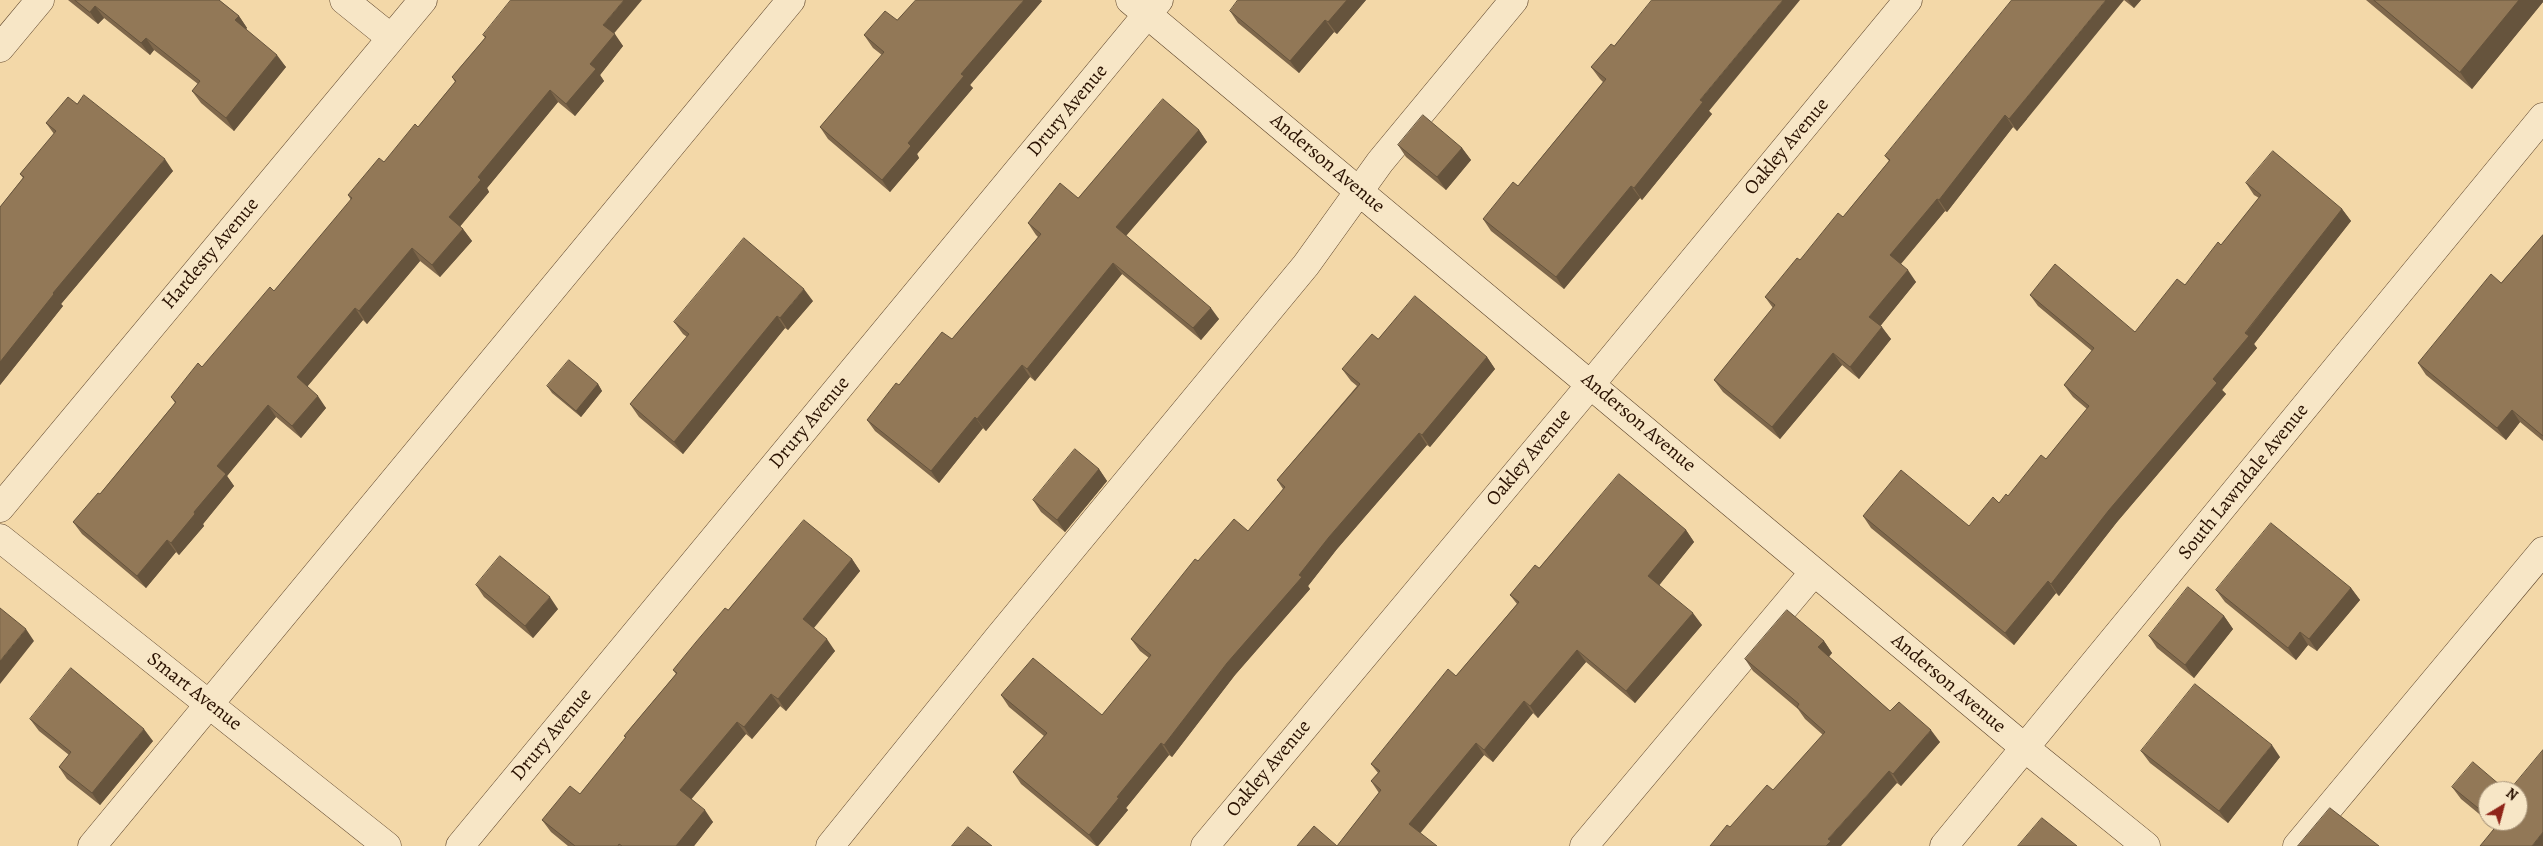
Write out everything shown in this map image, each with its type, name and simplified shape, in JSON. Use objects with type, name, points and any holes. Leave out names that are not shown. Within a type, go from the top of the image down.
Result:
[{"type":"street","points":[[0,48],[40,0]]},
{"type":"street","points":[[344,0],[391,38]]},
{"type":"street","name":"Hardesty Avenue","points":[[0,508],[423,0]]},
{"type":"street","points":[[92,846],[791,0]]},
{"type":"street","points":[[830,846],[998,638],[1306,265],[1380,162],[1514,0]]},
{"type":"street","name":"Oakley Avenue","points":[[1205,846],[1591,384],[1908,0]]},
{"type":"street","name":"Anderson Avenue","points":[[1146,5],[1360,191],[2025,748],[2146,846]]},
{"type":"street","name":"Drury Avenue","points":[[460,846],[1146,5]]},
{"type":"street","name":"South Lawndale Avenue","points":[[1944,846],[2543,118]]},
{"type":"street","name":"Smart Avenue","points":[[0,538],[386,846]]},
{"type":"street","points":[[2297,846],[2543,551]]},
{"type":"street","points":[[1584,846],[1814,572]]},
{"type":"building","points":[[75,0],[219,0],[239,16],[235,20],[277,55],[226,118],[192,91],[200,81],[146,38],[141,43],[95,6],[90,12]]},
{"type":"building","points":[[511,0],[624,0],[603,25],[615,34],[590,64],[596,69],[566,104],[550,90],[478,177],[481,180],[449,217],[463,229],[432,265],[412,248],[359,311],[355,308],[297,377],[318,396],[292,426],[268,405],[217,466],[226,474],[171,543],[167,540],[137,576],[73,522],[98,493],[100,494],[176,402],[171,397],[198,363],[202,367],[270,287],[274,291],[352,198],[348,195],[379,158],[384,162],[415,124],[418,127],[456,81],[452,77],[486,37],[483,35]]},
{"type":"building","points":[[916,0],[1024,0],[961,74],[964,76],[908,143],[911,146],[882,180],[820,127],[884,52],[864,35],[885,11],[897,20]]},
{"type":"building","points":[[1238,0],[1347,0],[1328,22],[1325,20],[1290,61],[1230,11]]},
{"type":"building","points":[[1652,0],[1783,0],[1700,100],[1703,102],[1634,188],[1631,186],[1556,277],[1483,219],[1513,182],[1518,186],[1606,79],[1591,67],[1611,44],[1614,46]]},
{"type":"building","points":[[2012,0],[2106,0],[2009,119],[2005,115],[1939,200],[1937,199],[1890,255],[1908,270],[1869,317],[1882,327],[1850,367],[1833,353],[1772,427],[1714,380],[1775,305],[1765,297],[1797,258],[1800,260],[1838,213],[1843,217],[1890,160],[1885,156]]},
{"type":"building","points":[[2374,0],[2519,0],[2460,72]]},
{"type":"building","points":[[84,95],[165,159],[53,293],[0,362],[0,207],[24,177],[20,174],[56,131],[46,123],[68,97],[77,104]]},
{"type":"building","points":[[1163,99],[1199,130],[1116,227],[1211,308],[1193,328],[1113,263],[1027,369],[1022,365],[977,419],[975,417],[931,471],[867,420],[896,383],[899,385],[942,332],[952,339],[1041,234],[1028,223],[1060,183],[1078,198]]},
{"type":"building","points":[[1423,115],[1462,148],[1437,177],[1398,145]]},
{"type":"building","points":[[2273,151],[2342,209],[2245,333],[2249,336],[2213,379],[2217,383],[2109,510],[2051,584],[2048,581],[2005,633],[1863,516],[1901,470],[1969,526],[1993,497],[1999,503],[2006,494],[2008,496],[2041,455],[2046,459],[2089,406],[2064,385],[2094,348],[2030,295],[2055,264],[2135,332],[2177,279],[2185,285],[2218,242],[2221,245],[2261,195],[2246,183]]},
{"type":"building","points":[[2543,235],[2543,436],[2512,410],[2497,428],[2418,363],[2491,274],[2501,283]]},
{"type":"building","points":[[744,238],[804,289],[780,318],[777,316],[674,442],[630,404],[689,334],[674,322]]},
{"type":"building","points":[[1415,296],[1487,357],[1422,435],[1419,433],[1329,537],[1299,575],[1302,577],[1227,663],[1164,745],[1161,743],[1089,835],[1013,772],[1047,733],[1001,695],[1033,658],[1102,715],[1151,655],[1131,639],[1195,559],[1198,561],[1234,519],[1248,531],[1285,487],[1277,480],[1360,384],[1342,369],[1372,334],[1378,339]]},
{"type":"building","points":[[569,360],[598,384],[576,411],[547,386]]},
{"type":"building","points":[[1075,449],[1099,469],[1057,520],[1033,500]]},
{"type":"building","points":[[1619,474],[1686,530],[1648,576],[1693,613],[1626,691],[1577,650],[1530,706],[1524,701],[1484,750],[1476,743],[1409,824],[1437,846],[1337,846],[1381,790],[1371,781],[1380,771],[1371,764],[1448,669],[1456,676],[1519,602],[1510,595],[1535,565],[1539,568]]},
{"type":"building","points":[[804,520],[852,559],[803,619],[827,639],[778,699],[771,694],[744,727],[737,722],[680,790],[705,810],[676,846],[622,846],[619,844],[618,846],[575,846],[542,820],[570,786],[580,794],[626,737],[624,736],[677,673],[673,670],[725,608],[728,610]]},
{"type":"building","points":[[2271,523],[2351,588],[2309,639],[2300,632],[2288,648],[2216,590]]},
{"type":"building","points":[[500,556],[550,597],[525,626],[476,585]]},
{"type":"building","points":[[2188,587],[2224,616],[2185,665],[2149,636]]},
{"type":"building","points":[[0,608],[26,629],[0,661]]},
{"type":"building","points":[[1787,610],[1824,641],[1818,647],[1890,711],[1899,702],[1931,730],[1893,774],[1889,771],[1828,839],[1831,841],[1826,846],[1710,846],[1727,825],[1730,827],[1767,785],[1773,790],[1825,732],[1797,707],[1799,704],[1745,659]]},
{"type":"building","points":[[71,668],[144,729],[92,793],[59,767],[71,752],[30,719]]},
{"type":"building","points":[[2195,684],[2272,745],[2219,811],[2141,751]]},
{"type":"building","points":[[2543,750],[2543,832],[2532,846],[2480,846],[2492,831],[2528,831],[2528,781],[2517,781]]},
{"type":"building","points":[[2473,762],[2495,781],[2478,781],[2478,808],[2452,787]]},
{"type":"building","points":[[2330,808],[2379,846],[2298,846]]},
{"type":"building","points":[[2042,818],[2077,846],[2018,846]]},
{"type":"building","points":[[1314,826],[1337,846],[1297,846]]},
{"type":"building","points":[[968,827],[992,846],[952,846]]}]
